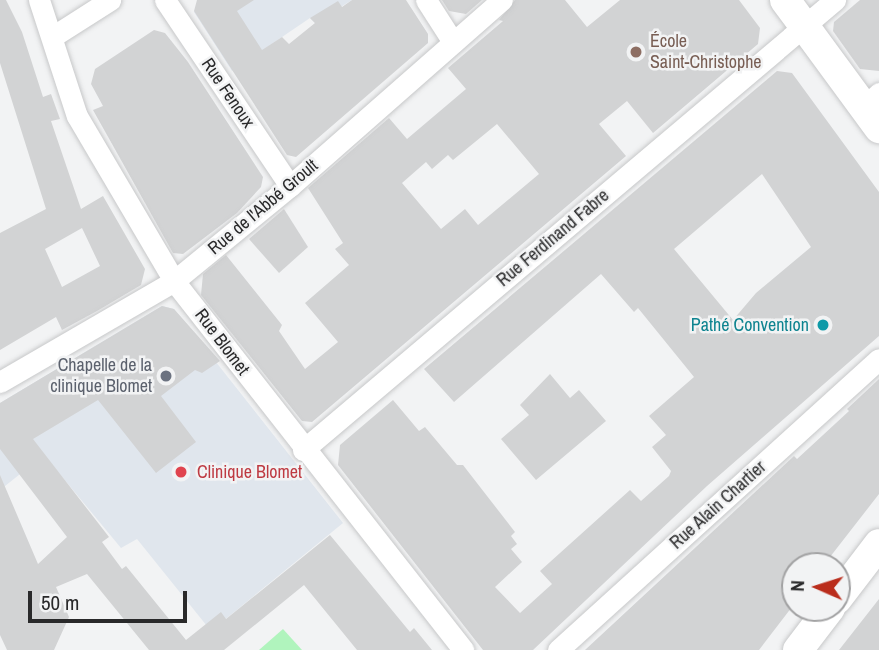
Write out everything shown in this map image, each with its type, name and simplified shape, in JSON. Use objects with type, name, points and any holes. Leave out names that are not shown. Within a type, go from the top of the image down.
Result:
[{"type":"main road","points":[[785,0],[803,26],[874,110]]},
{"type":"main road","points":[[851,581],[879,544]]},
{"type":"main road","points":[[798,650],[819,622]]},
{"type":"street","name":"Rue Blomet","points":[[39,0],[77,116],[174,281],[303,450],[463,650]]},
{"type":"street","points":[[52,37],[110,0]]},
{"type":"street","name":"Rue Fenoux","points":[[165,0],[290,187]]},
{"type":"street","points":[[426,0],[453,42]]},
{"type":"street","name":"Rue de l'Abbé Groult","points":[[0,382],[174,281],[290,187],[502,0]]},
{"type":"street","name":"Rue Ferdinand Fabre","points":[[303,450],[835,0]]},
{"type":"street","name":"Rue Alain Chartier","points":[[558,650],[879,359]]},
{"type":"shaded area","points":[[201,0],[352,0],[315,23],[310,18],[232,71],[194,12]]},
{"type":"shaded area","name":"Clinique Blomet","points":[[162,306],[174,309],[343,523],[211,631],[137,539],[121,548],[44,455],[0,490],[0,403]]},
{"type":"green space","points":[[283,629],[302,650],[259,650]]},
{"type":"building","points":[[0,0],[6,0],[22,32],[43,97],[51,94],[60,119],[51,121],[81,209],[103,196],[145,269],[141,285],[97,311],[62,330],[56,317],[0,350],[0,233],[46,209],[0,63]],"holes":[[[82,228],[100,266],[62,287],[45,249]]]},
{"type":"building","points":[[197,0],[254,0],[237,11],[262,50],[282,37],[289,44],[315,23],[310,18],[338,1],[342,7],[352,0],[406,0],[428,34],[428,43],[296,157],[287,155],[194,11]]},
{"type":"building","points":[[442,0],[482,0],[466,14],[449,11]]},
{"type":"building","points":[[515,0],[565,0],[587,27],[620,0],[739,0],[760,28],[758,44],[653,133],[627,101],[599,124],[626,156],[312,422],[302,421],[201,295],[203,274],[226,255],[282,325],[279,331],[305,369],[338,342],[305,303],[349,265],[335,249],[343,243],[308,188],[389,118],[407,139],[466,89],[448,68],[503,21],[499,20]],"holes":[[[497,124],[539,174],[478,225],[465,209],[441,229],[402,183],[426,162],[432,169],[448,155],[453,160]]]},
{"type":"building","points":[[860,0],[879,0],[879,71],[860,69],[833,31],[834,22]]},
{"type":"building","points":[[154,30],[165,33],[188,62],[263,177],[261,187],[237,213],[183,254],[173,253],[93,110],[103,106],[91,84],[95,69]]},
{"type":"building","points":[[777,71],[792,73],[879,192],[879,336],[707,486],[533,650],[483,650],[338,465],[340,445],[393,400],[419,431],[425,427],[457,465],[463,465],[515,532],[511,536],[517,544],[511,549],[522,562],[495,587],[520,613],[552,584],[540,571],[630,490],[641,501],[669,476],[671,471],[652,447],[666,435],[649,416],[694,377],[638,308],[634,312],[601,274],[454,402],[424,369]],"holes":[[[762,174],[811,247],[756,293],[733,320],[674,249]]]},
{"type":"building","points":[[284,209],[308,247],[279,273],[249,239]]},
{"type":"building","points":[[162,306],[174,309],[220,361],[202,373],[195,370],[161,396],[196,442],[156,473],[98,400],[33,439],[109,537],[102,542],[122,569],[126,566],[186,640],[221,612],[226,619],[330,535],[410,632],[414,628],[432,650],[357,650],[304,585],[224,650],[149,650],[87,574],[56,587],[69,617],[54,650],[7,650],[0,635],[0,475],[38,564],[67,537],[0,449],[0,403]]},
{"type":"building","points":[[550,374],[570,398],[579,390],[606,421],[536,480],[501,439],[529,415],[520,405]]},
{"type":"building","points":[[879,379],[879,494],[834,552],[781,552],[781,621],[759,650],[585,650],[794,456],[797,459],[849,411],[847,409]]},
{"type":"building","points":[[879,599],[879,650],[839,650],[850,636]]},
{"type":"place","name":"École Saint-Christophe","points":[[636,52]]},
{"type":"place","name":"Pathé Convention","points":[[823,325]]},
{"type":"place","name":"Chapelle de la clinique Blomet","points":[[166,376]]},
{"type":"place","name":"Clinique Blomet","points":[[181,472]]}]
